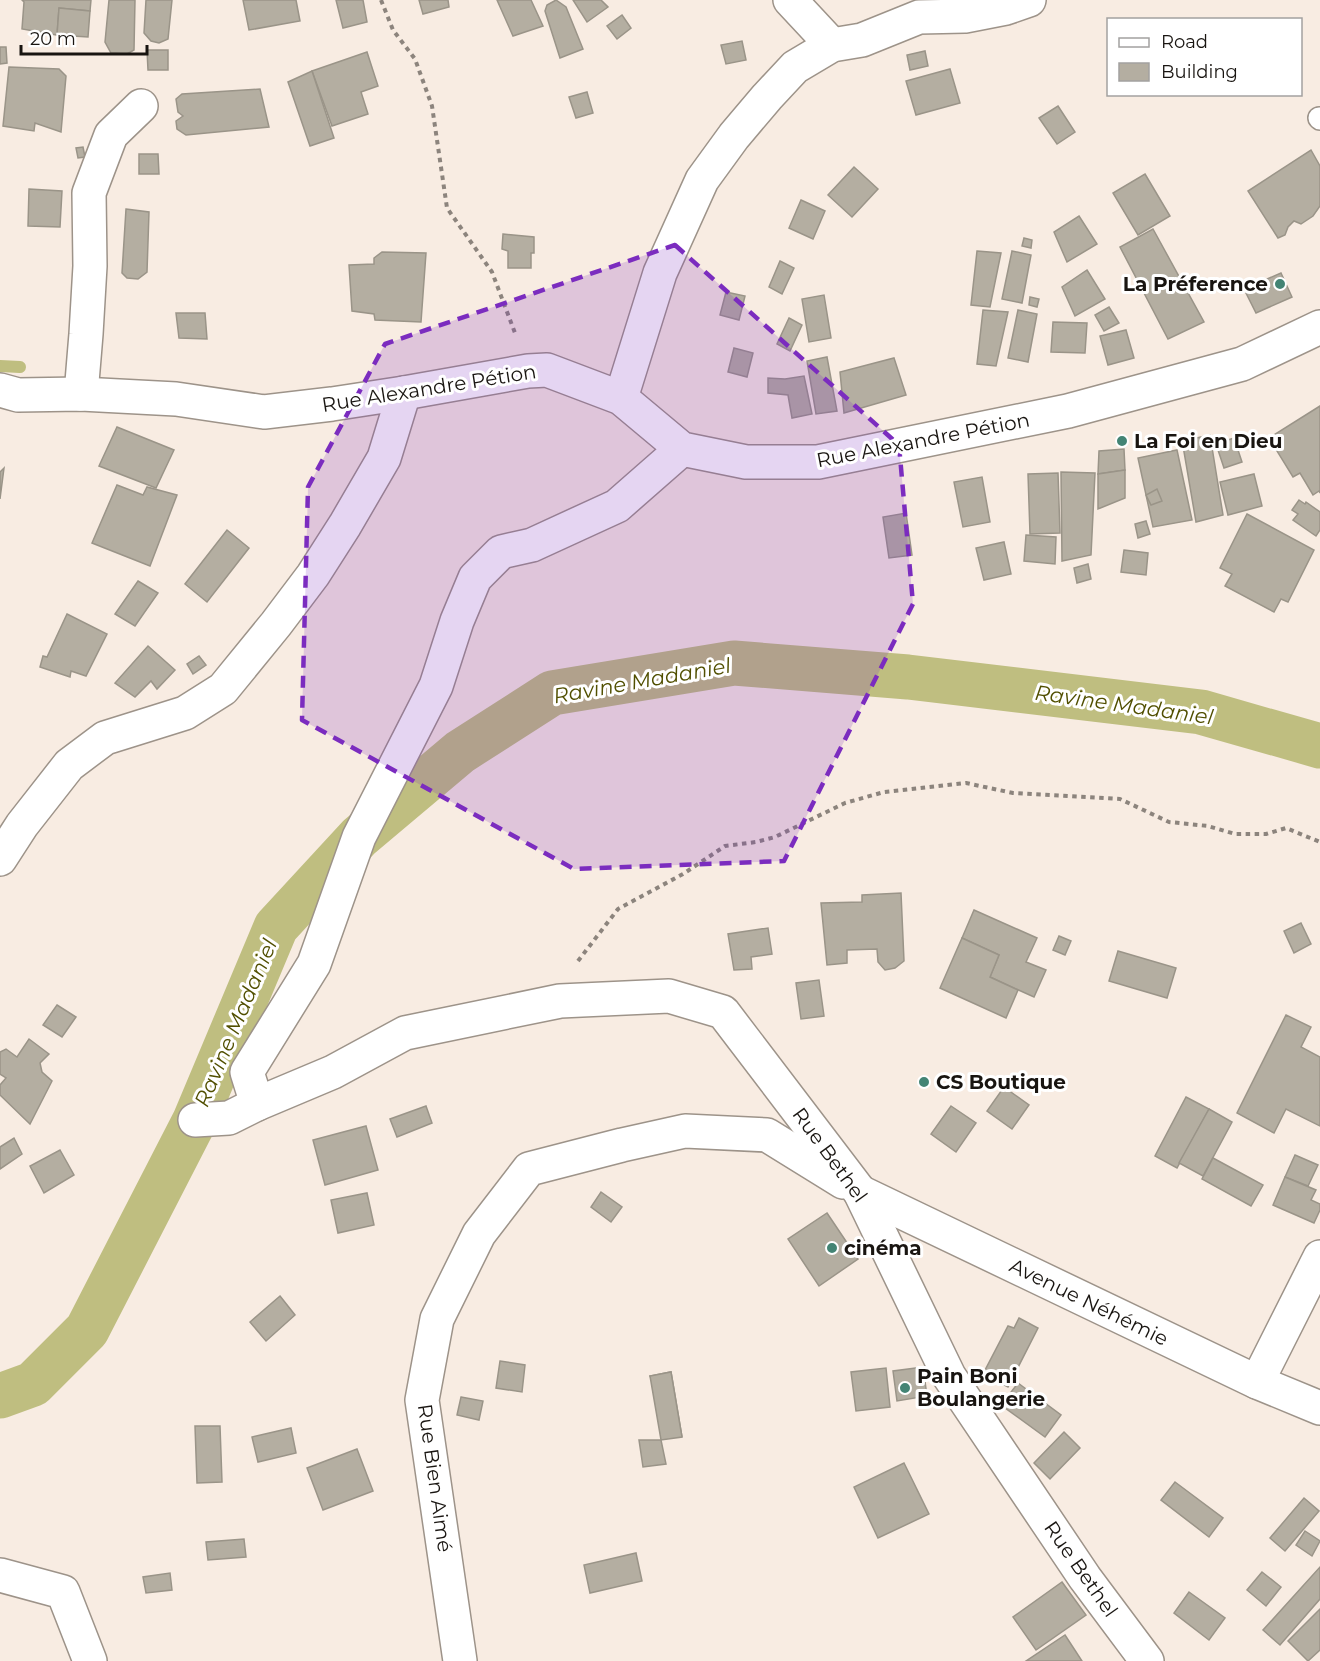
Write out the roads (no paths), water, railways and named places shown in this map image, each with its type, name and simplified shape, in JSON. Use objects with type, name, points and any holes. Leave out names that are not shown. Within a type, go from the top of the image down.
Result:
[{"type":"street","points":[[790,0],[832,45]]},
{"type":"street","points":[[621,398],[660,273],[702,180],[734,136],[795,67],[832,45],[862,40],[920,9],[965,16],[1006,8],[1029,0]]},
{"type":"street","points":[[81,394],[90,266],[89,193],[111,135],[141,106]]},
{"type":"street","name":"Rue Alexandre Pétion","points":[[0,390],[18,395],[81,394],[176,399],[264,412],[332,405],[528,371],[547,370],[621,398],[682,449],[746,462],[818,462],[1068,411],[1242,364],[1320,327]]},
{"type":"street","points":[[0,859],[22,825],[69,765],[105,738],[185,713],[223,689],[313,575],[345,525],[384,458],[404,393]]},
{"type":"street","points":[[257,1104],[247,1072],[314,964],[359,837],[436,686],[457,621],[475,578],[501,552],[532,544],[617,506],[682,449]]},
{"type":"street","name":"Rue Bethel","points":[[195,1120],[229,1118],[333,1072],[405,1033],[560,1001],[669,996],[723,1012],[860,1192],[949,1376],[1085,1578],[1147,1661]]},
{"type":"street","name":"Rue Bien Aimé","points":[[460,1661],[422,1400],[437,1319],[479,1234],[529,1170],[685,1131],[767,1135],[860,1192]]},
{"type":"street","name":"Avenue Néhémie","points":[[860,1192],[1257,1382],[1320,1408]]},
{"type":"street","points":[[1257,1382],[1320,1257]]},
{"type":"street","points":[[0,1575],[63,1592],[90,1661]]},
{"type":"waterway","points":[[0,366],[20,367]]},
{"type":"waterway","name":"Ravine Madaniel","points":[[0,1396],[33,1384],[87,1330],[195,1120],[276,927],[359,837],[460,752],[552,693],[734,663],[908,677],[1201,712],[1320,746]]},
{"type":"place","name":"La Préference","points":[[1280,284]]},
{"type":"place","name":"La Foi en Dieu","points":[[1122,441]]},
{"type":"place","name":"CS Boutique","points":[[924,1082]]},
{"type":"place","name":"cinéma","points":[[832,1248]]},
{"type":"place","name":"Pain Boni Boulangerie","points":[[905,1388]]}]
